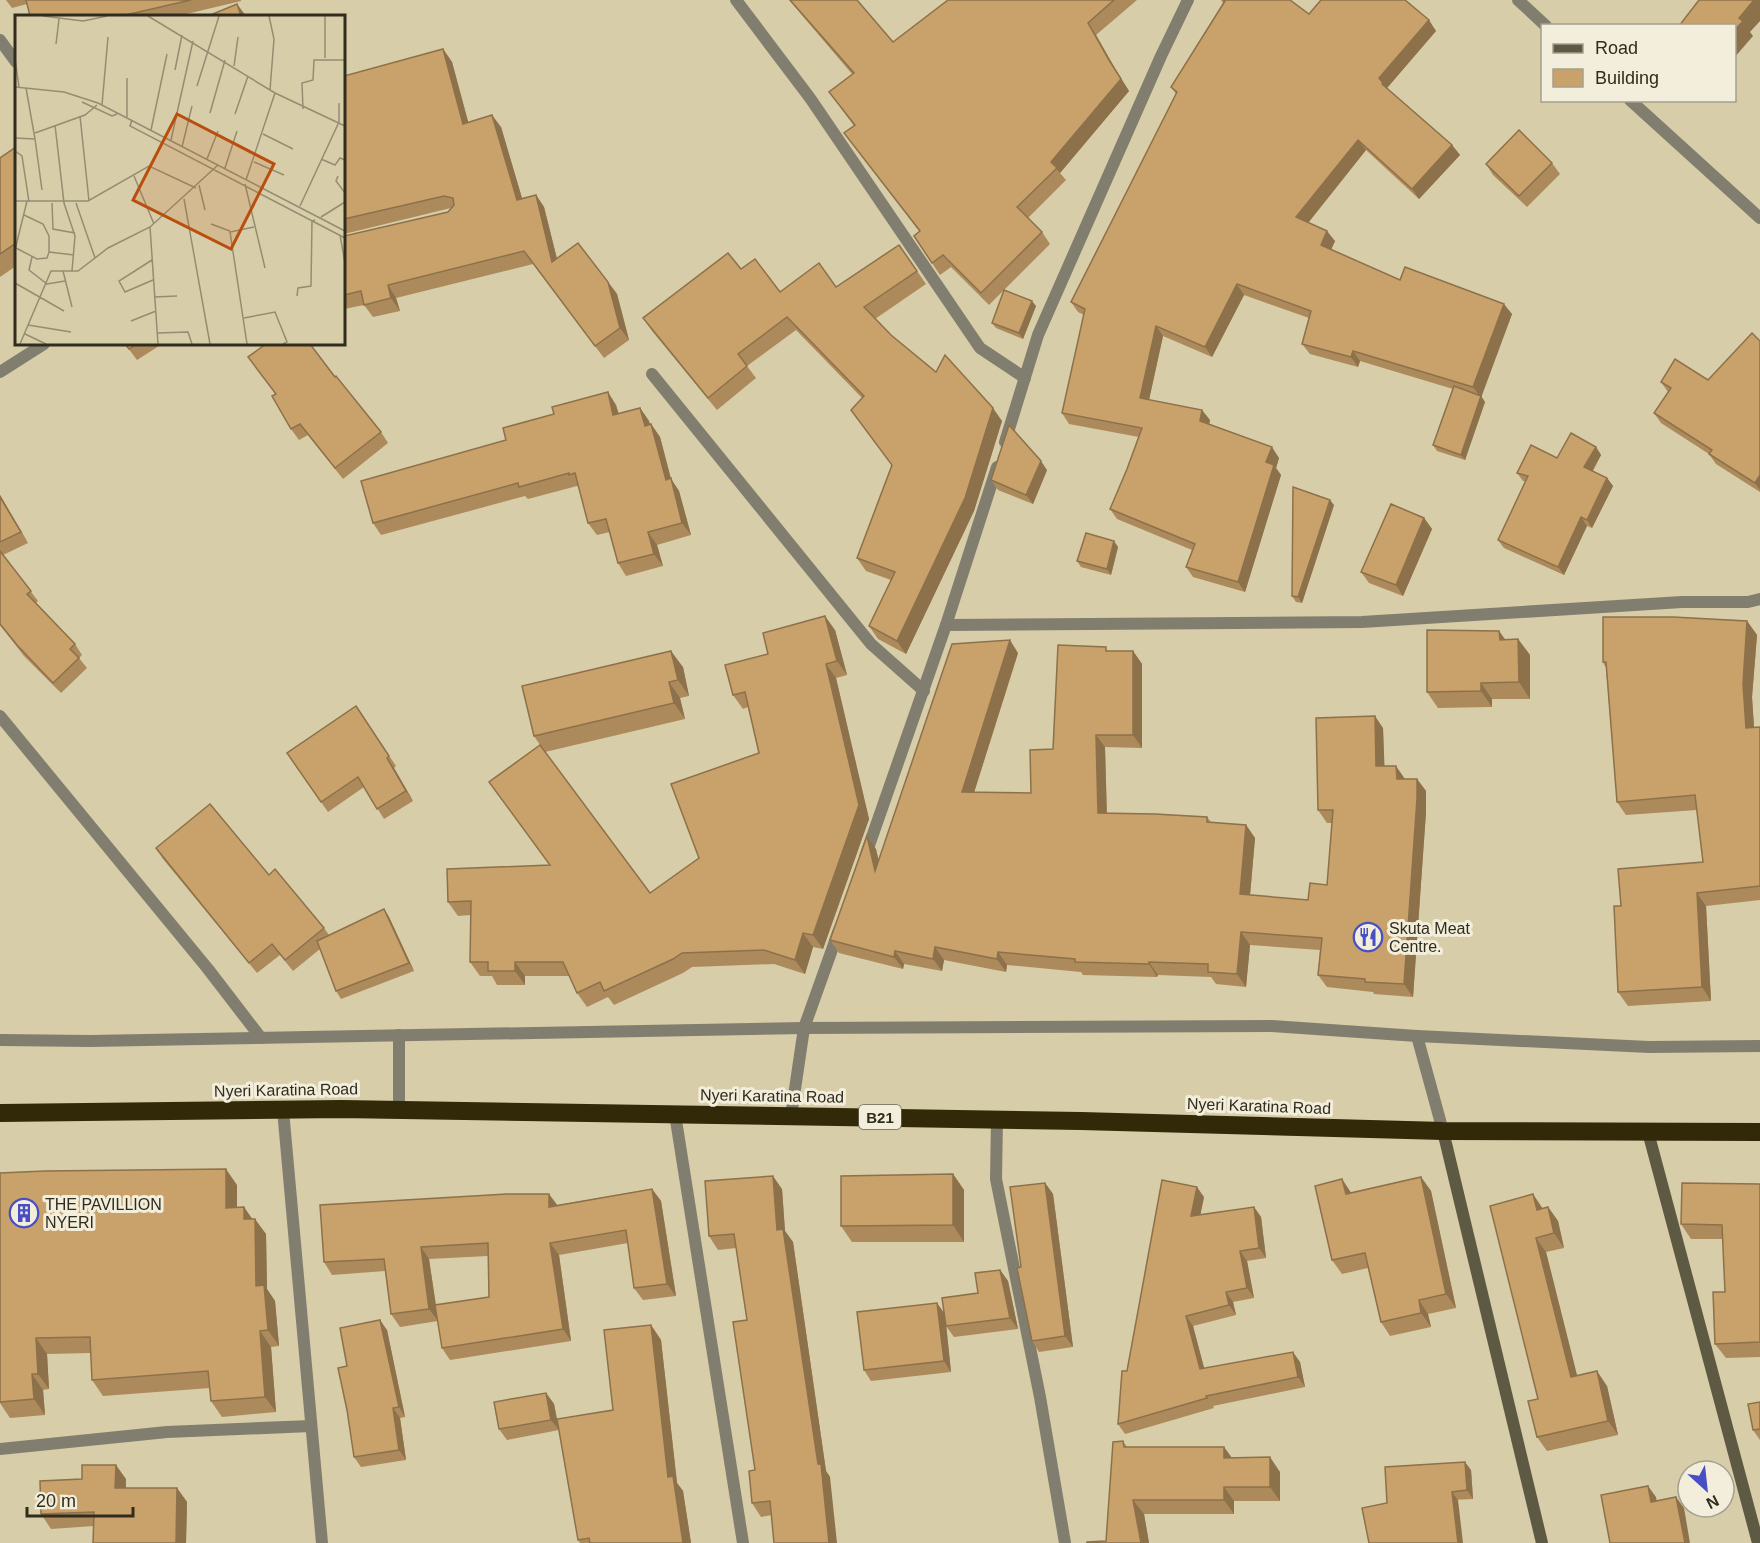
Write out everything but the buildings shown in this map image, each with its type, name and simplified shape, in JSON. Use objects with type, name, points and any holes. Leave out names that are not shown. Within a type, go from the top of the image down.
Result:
[{"type":"highway","name":"Nyeri Karatina Road","points":[[0,1113],[399,1110],[998,1119],[1443,1131],[1760,1132]]},
{"type":"street","points":[[736,0],[810,98],[980,348],[1025,378]]},
{"type":"street","points":[[860,871],[946,625],[1038,334],[1188,0]]},
{"type":"street","points":[[1518,0],[1544,24]]},
{"type":"street","points":[[0,40],[15,61]]},
{"type":"street","points":[[1632,102],[1760,218]]},
{"type":"street","points":[[0,372],[42,345]]},
{"type":"street","points":[[652,374],[871,644],[924,691]]},
{"type":"street","points":[[946,625],[1362,622],[1670,603],[1748,602],[1760,599]]},
{"type":"street","points":[[0,716],[201,960],[261,1038]]},
{"type":"street","points":[[790,1116],[804,1028],[844,915]]},
{"type":"street","points":[[0,1040],[90,1041],[804,1028],[1272,1026],[1417,1036],[1649,1047],[1760,1046]]},
{"type":"street","points":[[399,1035],[399,1110]]},
{"type":"street","points":[[1417,1036],[1443,1131],[1542,1543]]},
{"type":"street","points":[[283,1110],[322,1543]]},
{"type":"street","points":[[675,1114],[743,1543]]},
{"type":"street","points":[[998,1119],[996,1179],[1040,1397],[1065,1543]]},
{"type":"street","points":[[1648,1132],[1758,1543]]},
{"type":"street","points":[[0,1449],[167,1432],[311,1426]]},
{"type":"place","name":"Skuta Meat Centre.","points":[[1368,937]]},
{"type":"place","name":"THE PAVILLION NYERI","points":[[24,1213]]}]
